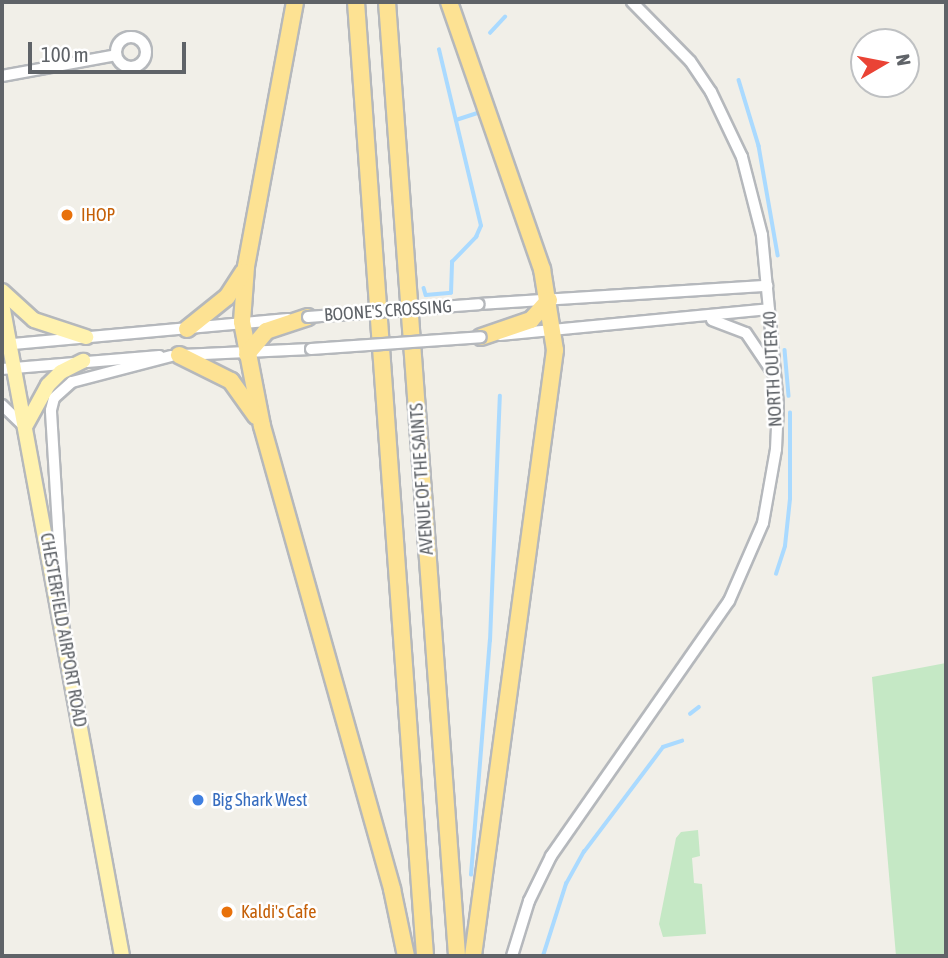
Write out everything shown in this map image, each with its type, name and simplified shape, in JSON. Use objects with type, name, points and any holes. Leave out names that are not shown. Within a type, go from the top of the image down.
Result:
[{"type":"highway","points":[[295,2],[246,267],[242,323],[262,426],[392,889],[406,956]]},
{"type":"highway","name":"AVENUE OF THE SAINTS","points":[[356,2],[425,956]]},
{"type":"highway","name":"AVENUE OF THE SAINTS","points":[[387,2],[457,956]]},
{"type":"highway","points":[[449,2],[549,300],[555,350],[473,956]]},
{"type":"highway","points":[[187,329],[227,297],[246,267]]},
{"type":"highway","points":[[481,337],[531,320],[549,300]]},
{"type":"highway","points":[[247,354],[266,331],[308,317]]},
{"type":"highway","points":[[175,356],[231,381],[262,426]]},
{"type":"main road","points":[[2,291],[34,320],[86,337]]},
{"type":"main road","name":"CHESTERFIELD AIRPORT ROAD","points":[[2,304],[8,368],[25,427],[122,956]]},
{"type":"main road","points":[[25,427],[48,385],[61,372],[83,361]]},
{"type":"street","name":"NORTH OUTER 40","points":[[512,956],[528,901],[551,856],[710,631],[749,557],[763,523],[776,449],[775,375],[767,286],[754,196],[729,125],[690,61],[632,2]]},
{"type":"street","points":[[2,76],[116,55]]},
{"type":"street","name":"BOONE'S CROSSING","points":[[6,345],[308,317],[767,286]]},
{"type":"street","name":"BOONE'S CROSSING","points":[[8,368],[481,337],[769,309]]},
{"type":"street","points":[[692,318],[724,322],[746,333],[775,375]]},
{"type":"street","points":[[65,635],[51,410],[54,398],[72,382],[175,356]]},
{"type":"street","points":[[2,405],[25,427]]},
{"type":"green space","points":[[946,663],[946,956],[896,956],[872,677]]},
{"type":"green space","points":[[698,830],[700,856],[692,858],[694,883],[702,884],[706,934],[663,937],[659,924],[676,838],[681,832]]},
{"type":"waterway","points":[[490,33],[505,17]]},
{"type":"waterway","points":[[424,288],[426,295],[451,293],[452,262],[476,237],[481,226],[439,50]]},
{"type":"waterway","points":[[739,80],[759,146],[778,255]]},
{"type":"waterway","points":[[456,120],[478,113]]},
{"type":"waterway","points":[[785,350],[789,396]]},
{"type":"waterway","points":[[471,875],[490,641],[500,396]]},
{"type":"waterway","points":[[776,574],[785,546],[790,499],[790,413]]},
{"type":"waterway","points":[[690,714],[699,707]]},
{"type":"waterway","points":[[543,956],[566,884],[584,852],[663,747],[682,741]]},
{"type":"place","name":"IHOP","points":[[67,215]]},
{"type":"place","name":"Big Shark West","points":[[198,800]]},
{"type":"place","name":"Kaldi's Cafe","points":[[227,912]]}]
